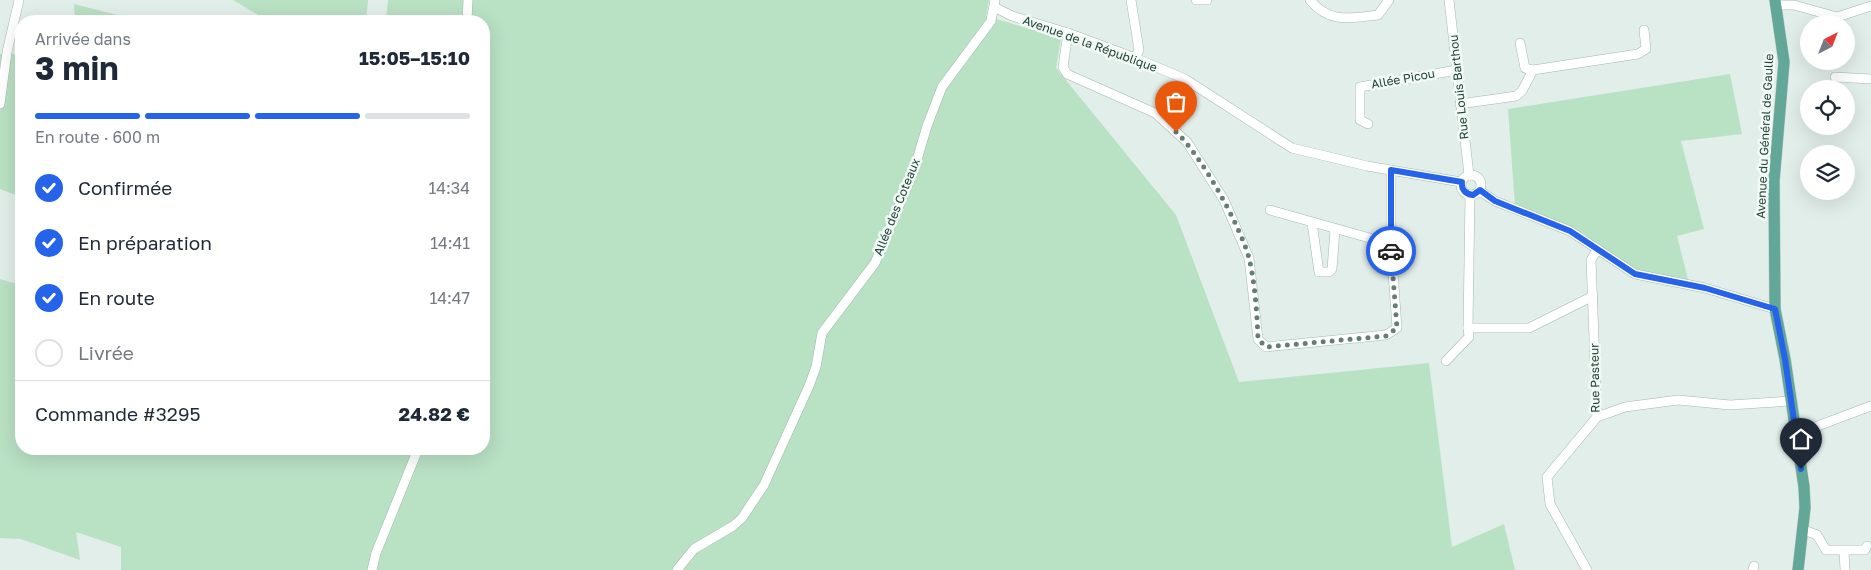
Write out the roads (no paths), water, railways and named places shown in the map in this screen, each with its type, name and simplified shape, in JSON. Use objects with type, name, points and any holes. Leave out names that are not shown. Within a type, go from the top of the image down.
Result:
[{"type":"main road","name":"Avenue du Général de Gaulle","points":[[1776,2],[1784,62],[1774,181],[1775,309],[1804,487],[1804,530],[1798,570]]},
{"type":"street","points":[[16,15],[19,0]]},
{"type":"street","points":[[467,15],[468,0]]},
{"type":"street","points":[[1131,0],[1139,50],[1135,58]]},
{"type":"street","points":[[1196,0],[1207,0]]},
{"type":"street","points":[[1310,0],[1328,16],[1347,18],[1378,15],[1389,0]]},
{"type":"street","name":"Rue Louis Barthou","points":[[1449,0],[1469,175]]},
{"type":"street","points":[[1776,2],[1837,17],[1871,6]]},
{"type":"street","name":"Avenue de la République","points":[[995,4],[1012,16],[1068,33],[1185,79],[1292,148],[1391,170],[1462,182]]},
{"type":"street","name":"Allée des Coteaux","points":[[677,570],[694,549],[733,526],[742,518],[764,484],[809,386],[816,366],[822,333],[875,263],[914,170],[927,126],[942,87],[990,21],[995,4]]},
{"type":"street","points":[[0,104],[7,52],[15,17]]},
{"type":"street","points":[[1520,43],[1525,68],[1532,70],[1638,54],[1646,49],[1644,30]]},
{"type":"street","points":[[1068,33],[1063,67],[1067,74],[1155,113],[1187,142],[1224,200],[1249,258],[1258,339],[1266,347],[1386,336],[1397,328],[1391,244],[1391,170]]},
{"type":"street","name":"Allée Picou","points":[[1368,124],[1360,120],[1360,87],[1457,70]]},
{"type":"street","points":[[1460,104],[1516,96],[1522,91],[1532,70]]},
{"type":"street","points":[[1835,77],[1871,78]]},
{"type":"street","points":[[1469,175],[1475,175],[1480,179],[1482,185],[1480,190],[1470,195],[1464,192],[1462,182],[1469,175]]},
{"type":"street","points":[[1480,190],[1495,201],[1570,231],[1635,274],[1705,288],[1775,309]]},
{"type":"street","points":[[1446,361],[1469,337],[1470,195]]},
{"type":"street","points":[[1270,210],[1391,244]]},
{"type":"street","points":[[1312,223],[1319,272],[1329,272],[1332,268],[1336,229]]},
{"type":"street","name":"Rue Pasteur","points":[[1587,570],[1550,504],[1547,477],[1597,417],[1591,260],[1597,250]]},
{"type":"street","points":[[1468,328],[1529,328],[1593,296]]},
{"type":"street","points":[[1597,417],[1626,407],[1678,400],[1730,405],[1790,400]]},
{"type":"street","points":[[1796,434],[1871,406]]},
{"type":"street","points":[[372,570],[376,553],[416,455]]},
{"type":"street","points":[[1804,530],[1817,536],[1826,550],[1865,550],[1867,546]]},
{"type":"street","points":[[1844,551],[1845,570]]}]
